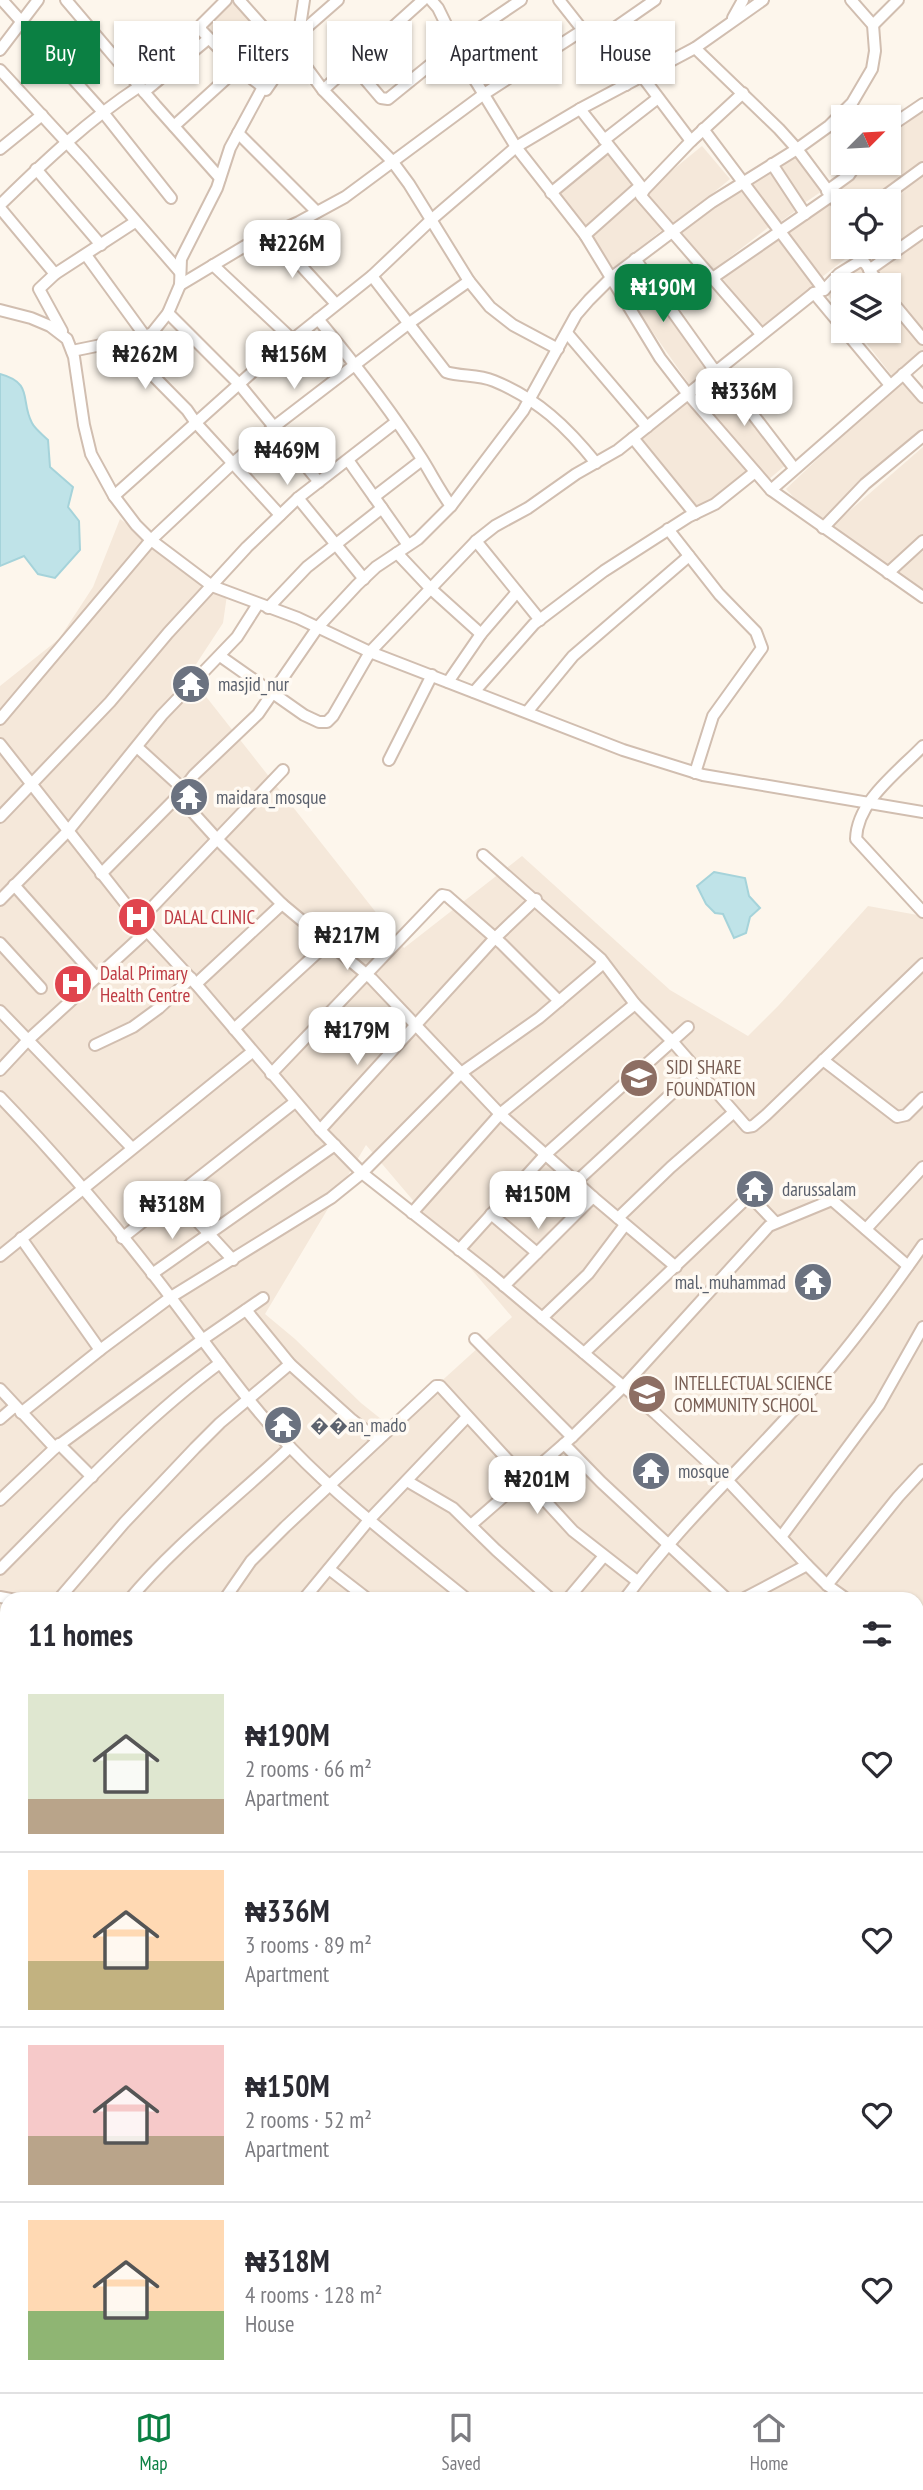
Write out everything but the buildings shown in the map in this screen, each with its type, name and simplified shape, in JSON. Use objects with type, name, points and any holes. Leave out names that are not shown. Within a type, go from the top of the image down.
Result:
[{"type":"street","points":[[2,0],[22,21],[38,0]]},
{"type":"street","points":[[66,0],[220,178]]},
{"type":"street","points":[[213,44],[201,30],[201,24],[226,0]]},
{"type":"street","points":[[239,0],[258,21]]},
{"type":"street","points":[[300,21],[304,0]]},
{"type":"street","points":[[313,22],[338,0]]},
{"type":"street","points":[[400,21],[423,0]]},
{"type":"street","points":[[431,0],[444,21]]},
{"type":"street","points":[[490,21],[521,0]]},
{"type":"street","points":[[559,0],[576,21]]},
{"type":"street","points":[[631,0],[639,11]]},
{"type":"street","points":[[625,21],[655,0]]},
{"type":"street","points":[[730,23],[743,0]]},
{"type":"street","points":[[675,59],[695,48],[762,0]]},
{"type":"street","points":[[102,874],[258,714],[318,627],[364,579],[427,530],[451,506],[501,443],[576,315],[611,277],[743,181],[830,126],[852,103],[872,69],[875,51],[873,25],[851,0]]},
{"type":"street","points":[[873,25],[898,0]]},
{"type":"street","points":[[0,50],[21,22]]},
{"type":"street","points":[[180,285],[245,246],[345,197],[484,94],[576,35]]},
{"type":"street","points":[[55,274],[0,206],[36,169],[102,111],[142,89],[208,39]]},
{"type":"street","points":[[695,48],[797,149],[831,196]]},
{"type":"street","points":[[412,78],[426,67]]},
{"type":"street","points":[[0,70],[67,142],[180,272]]},
{"type":"street","points":[[313,76],[392,161],[469,281],[490,307],[513,325],[558,349]]},
{"type":"street","points":[[78,84],[171,198]]},
{"type":"street","points":[[174,126],[220,84]]},
{"type":"street","points":[[259,84],[266,90],[270,84]]},
{"type":"street","points":[[323,90],[330,84]]},
{"type":"street","points":[[370,84],[384,100],[405,84]]},
{"type":"street","points":[[478,84],[516,147],[585,235],[660,358],[755,472],[771,490],[923,597]]},
{"type":"street","points":[[648,84],[691,141]]},
{"type":"street","points":[[114,496],[239,384],[372,276],[431,220],[516,147],[626,85]]},
{"type":"street","points":[[72,351],[145,336],[152,332],[168,313],[180,285],[181,259],[220,178],[230,148],[263,87]]},
{"type":"street","points":[[585,235],[642,188],[743,93]]},
{"type":"street","points":[[551,193],[658,98]]},
{"type":"street","points":[[901,119],[923,104]]},
{"type":"street","points":[[580,109],[642,188],[643,200],[761,334]]},
{"type":"street","points":[[0,149],[42,115]]},
{"type":"street","points":[[703,130],[779,231],[831,310]]},
{"type":"street","points":[[238,134],[317,212]]},
{"type":"street","points":[[772,164],[805,214]]},
{"type":"street","points":[[894,189],[923,168]]},
{"type":"street","points":[[36,169],[102,245]]},
{"type":"street","points":[[714,278],[805,214],[849,175]]},
{"type":"street","points":[[135,222],[55,274],[39,289],[72,351],[84,425],[92,454],[114,496],[151,540],[212,586],[318,627],[370,652],[623,750],[695,772],[799,793],[923,812]]},
{"type":"street","points":[[869,270],[923,232]]},
{"type":"street","points":[[272,234],[336,304]]},
{"type":"street","points":[[86,255],[145,336]]},
{"type":"street","points":[[635,259],[794,468]]},
{"type":"street","points":[[220,656],[304,715],[319,722],[327,722],[370,652],[475,541],[633,438],[839,274],[860,261],[865,263],[871,273]]},
{"type":"street","points":[[213,265],[293,340]]},
{"type":"street","points":[[372,276],[446,373],[470,374],[494,380],[529,399],[569,430],[596,463]]},
{"type":"street","points":[[0,719],[151,540],[233,463],[275,426],[355,364],[469,281]]},
{"type":"street","points":[[0,301],[5,311],[50,326],[67,339]]},
{"type":"street","points":[[901,312],[923,339]]},
{"type":"street","points":[[168,313],[239,384],[319,482]]},
{"type":"street","points":[[318,318],[355,364],[451,506]]},
{"type":"street","points":[[567,333],[647,427]]},
{"type":"street","points":[[118,341],[187,410],[280,515]]},
{"type":"street","points":[[855,343],[890,385]]},
{"type":"street","points":[[771,490],[923,358]]},
{"type":"street","points":[[903,374],[923,397]]},
{"type":"street","points":[[0,817],[110,702],[168,633],[247,547],[298,498],[396,422]]},
{"type":"street","points":[[823,528],[865,484],[923,436]]},
{"type":"street","points":[[633,438],[695,514]]},
{"type":"street","points":[[348,460],[408,545]]},
{"type":"street","points":[[374,497],[422,460]]},
{"type":"street","points":[[474,692],[540,620],[604,570],[668,529],[715,504],[755,472]]},
{"type":"street","points":[[298,498],[364,579]]},
{"type":"street","points":[[0,900],[68,831],[162,715],[220,656],[263,606],[335,543],[382,508]]},
{"type":"street","points":[[668,529],[719,594],[756,632],[762,648],[713,716],[695,772]]},
{"type":"street","points":[[475,541],[540,620]]},
{"type":"street","points":[[888,573],[923,541]]},
{"type":"street","points":[[397,553],[430,588],[481,634]]},
{"type":"street","points":[[527,712],[573,656],[689,556]]},
{"type":"street","points":[[448,682],[481,634],[517,592]]},
{"type":"street","points":[[389,760],[432,676]]},
{"type":"street","points":[[923,746],[869,802],[856,826],[856,839],[923,912]]},
{"type":"street","points":[[137,747],[180,792],[217,839],[282,904],[366,974],[416,1023],[500,1114],[676,1267]]},
{"type":"street","points":[[3,751],[147,931],[295,1102],[362,1173],[504,1286],[656,1414],[728,1481],[807,1565],[837,1592]]},
{"type":"street","points":[[139,921],[283,770]]},
{"type":"street","points":[[483,855],[536,899],[602,962],[635,1004],[672,1041],[747,1127],[753,1126],[923,964]]},
{"type":"street","points":[[14,885],[96,977]]},
{"type":"street","points":[[271,1074],[442,895],[447,896],[502,944],[559,1001]]},
{"type":"street","points":[[320,1130],[494,939],[536,899]]},
{"type":"street","points":[[95,1045],[133,1027],[159,1008],[282,904]]},
{"type":"street","points":[[0,1070],[28,1040],[147,931]]},
{"type":"street","points":[[0,943],[41,988]]},
{"type":"street","points":[[234,1030],[328,943]]},
{"type":"street","points":[[0,1419],[18,1410],[171,1297],[331,1198],[362,1173],[461,1073],[539,1018],[602,962]]},
{"type":"street","points":[[412,1213],[500,1114],[635,1004]]},
{"type":"street","points":[[0,1011],[132,1148]]},
{"type":"street","points":[[459,1250],[545,1154],[688,1027]]},
{"type":"street","points":[[0,1256],[252,1052]]},
{"type":"street","points":[[823,1059],[897,1117],[906,1115],[923,1098]]},
{"type":"street","points":[[576,1182],[697,1070]]},
{"type":"street","points":[[0,1097],[82,1188],[290,1447],[369,1520],[458,1592]]},
{"type":"street","points":[[122,1238],[295,1102]]},
{"type":"street","points":[[542,1318],[588,1274],[622,1222],[671,1167],[733,1113]]},
{"type":"street","points":[[152,1274],[335,1145]]},
{"type":"street","points":[[866,1229],[923,1167]]},
{"type":"street","points":[[175,1197],[233,1260]]},
{"type":"street","points":[[504,1286],[593,1197]]},
{"type":"street","points":[[584,1353],[746,1199],[752,1198],[775,1222]]},
{"type":"street","points":[[471,1524],[568,1441],[622,1387],[775,1222],[832,1200],[908,1266]]},
{"type":"street","points":[[491,1214],[537,1253]]},
{"type":"street","points":[[21,1238],[100,1350]]},
{"type":"street","points":[[629,1592],[669,1543],[811,1391],[923,1245]]},
{"type":"street","points":[[0,1500],[57,1446],[264,1298]]},
{"type":"street","points":[[246,1310],[290,1364],[378,1440]]},
{"type":"street","points":[[781,1537],[879,1405],[923,1327]]},
{"type":"street","points":[[475,1339],[568,1441],[601,1482],[721,1592]]},
{"type":"street","points":[[0,1569],[92,1477],[178,1397],[220,1363]]},
{"type":"street","points":[[64,1592],[82,1569],[220,1423],[290,1364]]},
{"type":"street","points":[[230,1592],[251,1561],[436,1386],[440,1386],[573,1531],[637,1581]]},
{"type":"street","points":[[0,1389],[18,1410],[92,1477]]},
{"type":"street","points":[[309,1592],[369,1520],[467,1418]]},
{"type":"street","points":[[136,1592],[189,1536],[258,1478],[290,1447]]},
{"type":"street","points":[[827,1585],[923,1470]]},
{"type":"street","points":[[407,1480],[453,1507],[543,1592]]},
{"type":"street","points":[[574,1592],[604,1556]]},
{"type":"street","points":[[756,1592],[807,1565]]},
{"type":"street","points":[[328,1569],[358,1592]]},
{"type":"shaded area","points":[[227,0],[241,0],[263,21],[213,21],[213,39],[201,27]]},
{"type":"shaded area","points":[[923,105],[923,162],[890,189],[832,189],[847,175],[901,175],[901,122]]},
{"type":"shaded area","points":[[702,146],[730,179],[669,229],[641,196]]},
{"type":"shaded area","points":[[606,152],[634,184],[586,226],[558,193]]},
{"type":"shaded area","points":[[797,154],[822,191],[803,204],[778,165]]},
{"type":"shaded area","points":[[770,169],[798,209],[779,223],[750,183]]},
{"type":"shaded area","points":[[923,169],[923,224],[901,241],[901,189],[897,189]]},
{"type":"shaded area","points":[[739,186],[770,226],[712,271],[681,231]]},
{"type":"shaded area","points":[[636,197],[662,230],[614,268],[587,235]]},
{"type":"shaded area","points":[[830,202],[831,259],[845,259],[822,277],[789,233]]},
{"type":"shaded area","points":[[923,236],[923,330],[901,302],[901,273],[877,272],[894,259],[901,259],[901,253]]},
{"type":"shaded area","points":[[776,237],[814,285],[761,327],[723,279]]},
{"type":"shaded area","points":[[867,259],[878,259],[870,265]]},
{"type":"shaded area","points":[[860,261],[870,273],[845,273]]},
{"type":"shaded area","points":[[635,264],[708,370],[689,384],[615,278]]},
{"type":"shaded area","points":[[831,284],[831,299],[824,290]]},
{"type":"shaded area","points":[[901,313],[923,341],[923,353],[893,377],[866,343],[901,343]]},
{"type":"shaded area","points":[[715,377],[788,463],[768,480],[695,393]]},
{"type":"shaded area","points":[[902,379],[923,401],[923,432],[822,527],[786,489]]},
{"type":"shaded area","points":[[687,399],[747,472],[713,501],[697,508],[639,439]]},
{"type":"shaded area","points":[[923,447],[923,536],[888,567],[831,527]]},
{"type":"shaded area","points":[[120,519],[227,595],[223,623],[189,675],[404,948],[522,856],[670,990],[748,1036],[868,906],[923,916],[923,1592],[0,1592],[0,686],[59,639],[93,587]],"holes":[[[366,1145],[512,1317],[391,1427],[361,1403],[265,1314]]]},
{"type":"shaded area","points":[[923,551],[923,590],[896,572]]},
{"type":"water","points":[[0,374],[18,382],[22,388],[32,423],[48,440],[50,467],[73,487],[68,507],[79,521],[80,550],[55,578],[38,574],[24,556],[0,566]]},
{"type":"water","points":[[714,872],[745,878],[749,896],[760,908],[750,917],[746,933],[734,938],[723,914],[715,913],[706,904],[697,886]]},
{"type":"place","name":"masjid_nur","points":[[191,684]]},
{"type":"place","name":"maidara_mosque","points":[[189,797]]},
{"type":"place","name":"DALAL CLINIC","points":[[137,917]]},
{"type":"place","name":"Dalal Primary Health Centre","points":[[73,984]]},
{"type":"place","name":"SIDI SHARE FOUNDATION","points":[[639,1078]]},
{"type":"place","name":"darussalam","points":[[755,1189]]},
{"type":"place","name":"mal._muhammad","points":[[813,1282]]},
{"type":"place","name":"INTELLECTUAL SCIENCE COMMUNITY SCHOOL","points":[[647,1394]]},
{"type":"place","name":"��an_mado","points":[[283,1425]]},
{"type":"place","name":"mosque","points":[[651,1471]]}]
